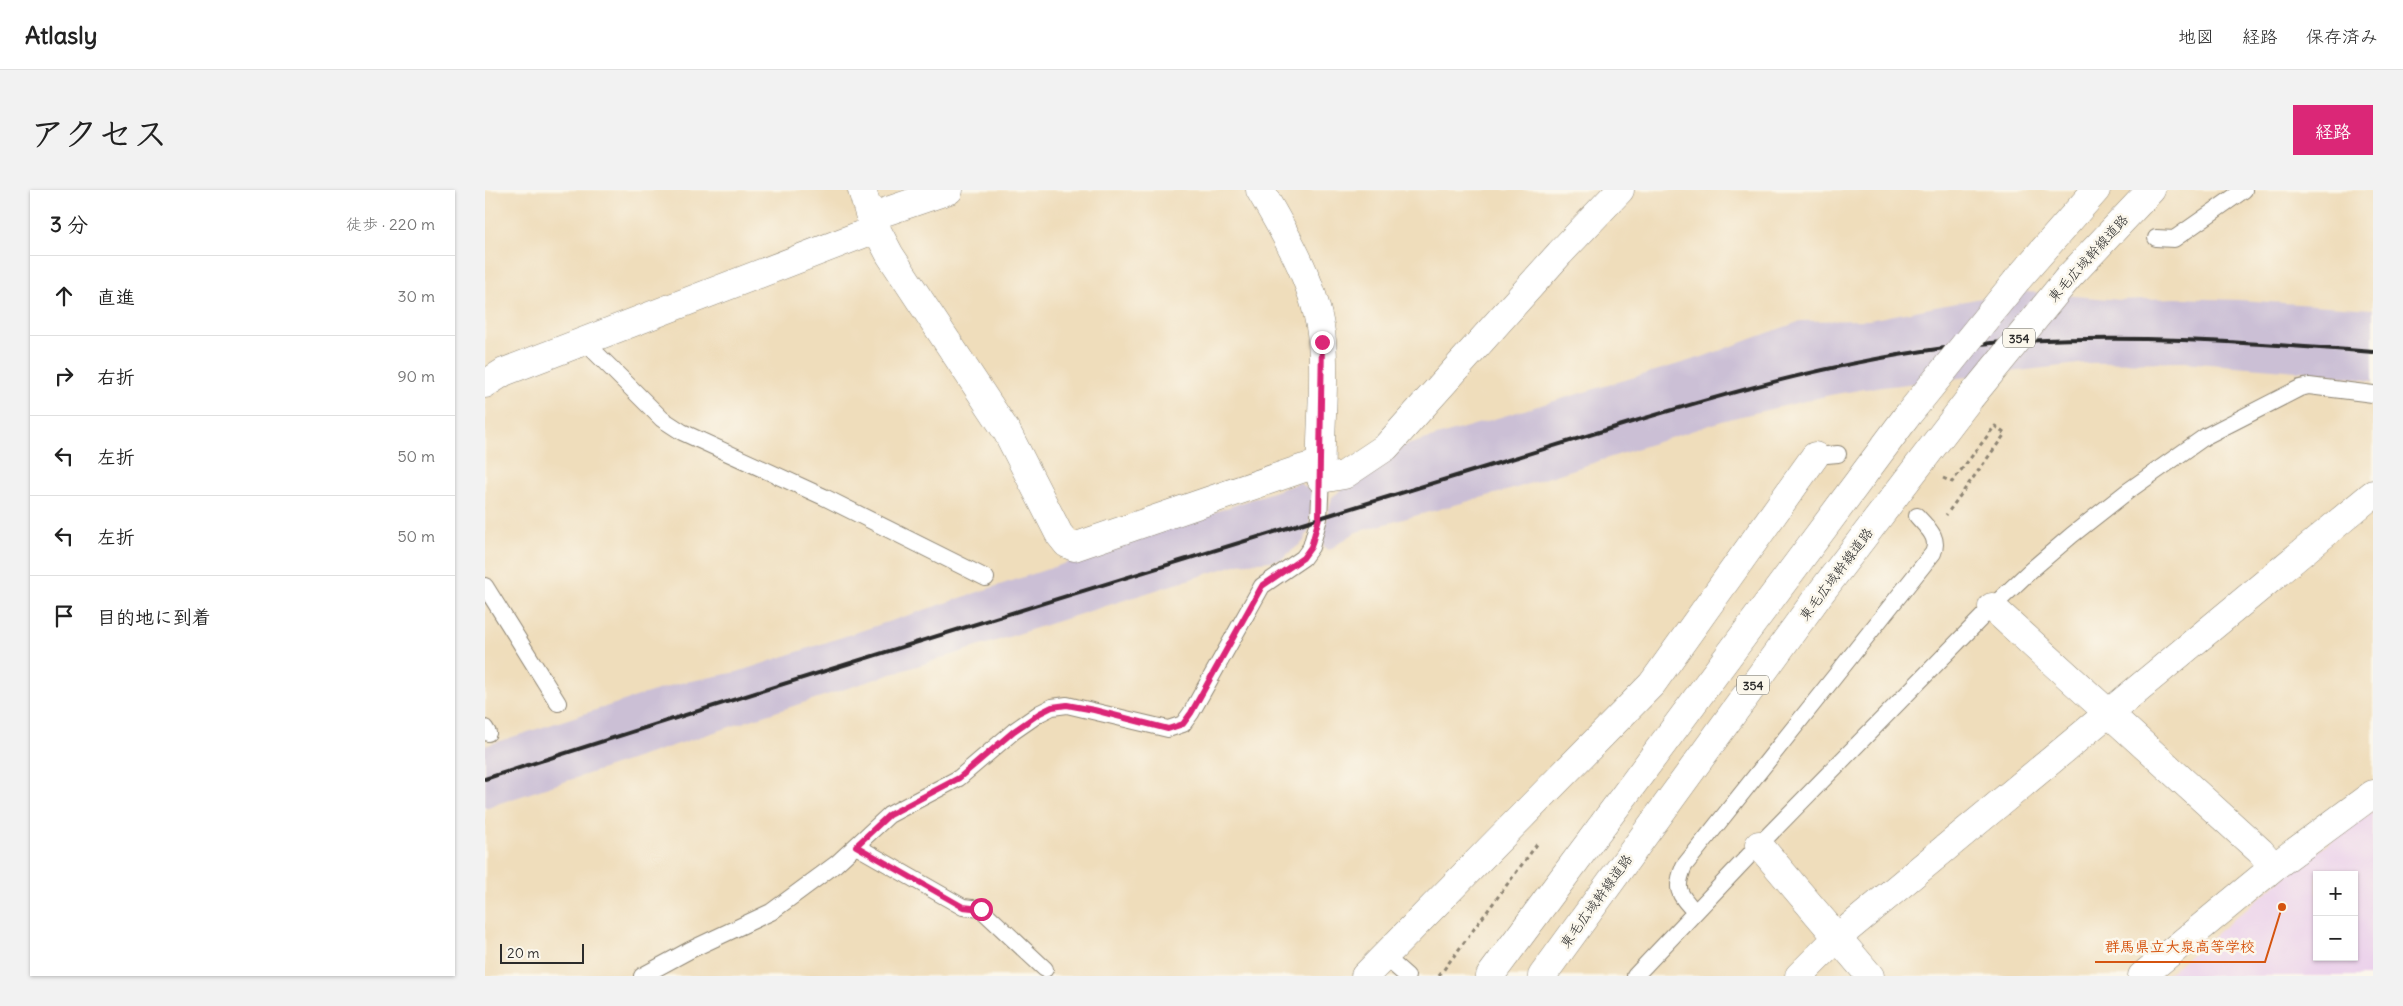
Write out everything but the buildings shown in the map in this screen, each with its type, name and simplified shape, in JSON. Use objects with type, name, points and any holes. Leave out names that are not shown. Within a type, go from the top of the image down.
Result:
[{"type":"main road","points":[[862,190],[873,223],[890,255],[1007,432],[1059,534],[1067,544],[1074,547],[1304,468],[1344,475],[1386,447],[1554,260],[1620,190]]},
{"type":"main road","points":[[485,384],[504,372],[588,342],[949,190]]},
{"type":"main road","points":[[1260,190],[1286,236],[1308,282],[1317,313],[1322,342],[1321,472]]},
{"type":"main road","name":"354","points":[[1491,976],[1907,416],[2017,280],[2097,190]]},
{"type":"main road","name":"東毛広域幹線道路","points":[[1542,976],[1819,595],[1970,398],[2068,278],[2151,190]]},
{"type":"main road","points":[[1365,976],[1383,955],[1652,684],[1826,455]]},
{"type":"main road","points":[[1799,976],[1838,937],[2373,494]]},
{"type":"main road","points":[[1992,607],[2260,851],[2274,867]]},
{"type":"main road","points":[[2142,976],[2274,867],[2373,794]]},
{"type":"main road","points":[[1759,845],[1870,976]]},
{"type":"lane","points":[[2156,238],[2173,239],[2245,190]]},
{"type":"lane","points":[[588,342],[594,351],[662,419],[682,432],[825,497],[986,578]]},
{"type":"lane","points":[[1635,976],[1759,845],[1992,607],[2072,535],[2128,491],[2206,436],[2300,388],[2309,386],[2373,394]]},
{"type":"lane","points":[[642,976],[689,950],[771,912],[856,846],[889,815],[959,778],[1014,731],[1052,707],[1067,705],[1094,710],[1168,729],[1183,724],[1262,586],[1303,558],[1311,547],[1319,518],[1321,472]]},
{"type":"lane","points":[[1695,912],[1679,894],[1677,882],[1684,866],[1933,553],[1936,546],[1935,538],[1917,516]]},
{"type":"lane","points":[[485,586],[558,703]]},
{"type":"lane","points":[[856,846],[963,907],[981,909],[1045,969]]},
{"type":"lane","points":[[1383,955],[1407,976]]},
{"type":"path","points":[[1937,476],[1951,482],[1995,426],[2005,434],[1949,508]]},
{"type":"shaded area","points":[[2017,291],[2120,300],[2175,298],[2240,300],[2373,309],[2373,381],[2311,372],[2184,362],[2087,363],[1865,389],[1830,395],[1725,420],[1513,489],[1356,532],[1329,550],[1324,547],[1322,539],[1332,497],[1400,447],[1702,357],[1801,321],[1869,320]]},
{"type":"shaded area","points":[[1299,483],[1313,491],[1309,530],[1303,542],[1280,560],[1238,564],[857,685],[485,808],[485,746],[676,684],[737,672],[1081,558]]},
{"type":"shaded area","points":[[2373,811],[2373,976],[2165,976],[2298,866]]},
{"type":"railway","points":[[485,779],[814,674],[1609,429],[1750,388],[1846,365],[1942,348],[2039,340],[2182,340],[2373,352]]},
{"type":"place","name":"群馬県立大泉高等学校","points":[[2282,907]]},
{"type":"route","points":[[981,909],[963,907],[856,846],[889,815],[959,778],[1014,731],[1052,707],[1067,705],[1094,710],[1168,729],[1176,728],[1183,724],[1262,586],[1285,568],[1303,558],[1311,547],[1319,518],[1322,342]]}]
